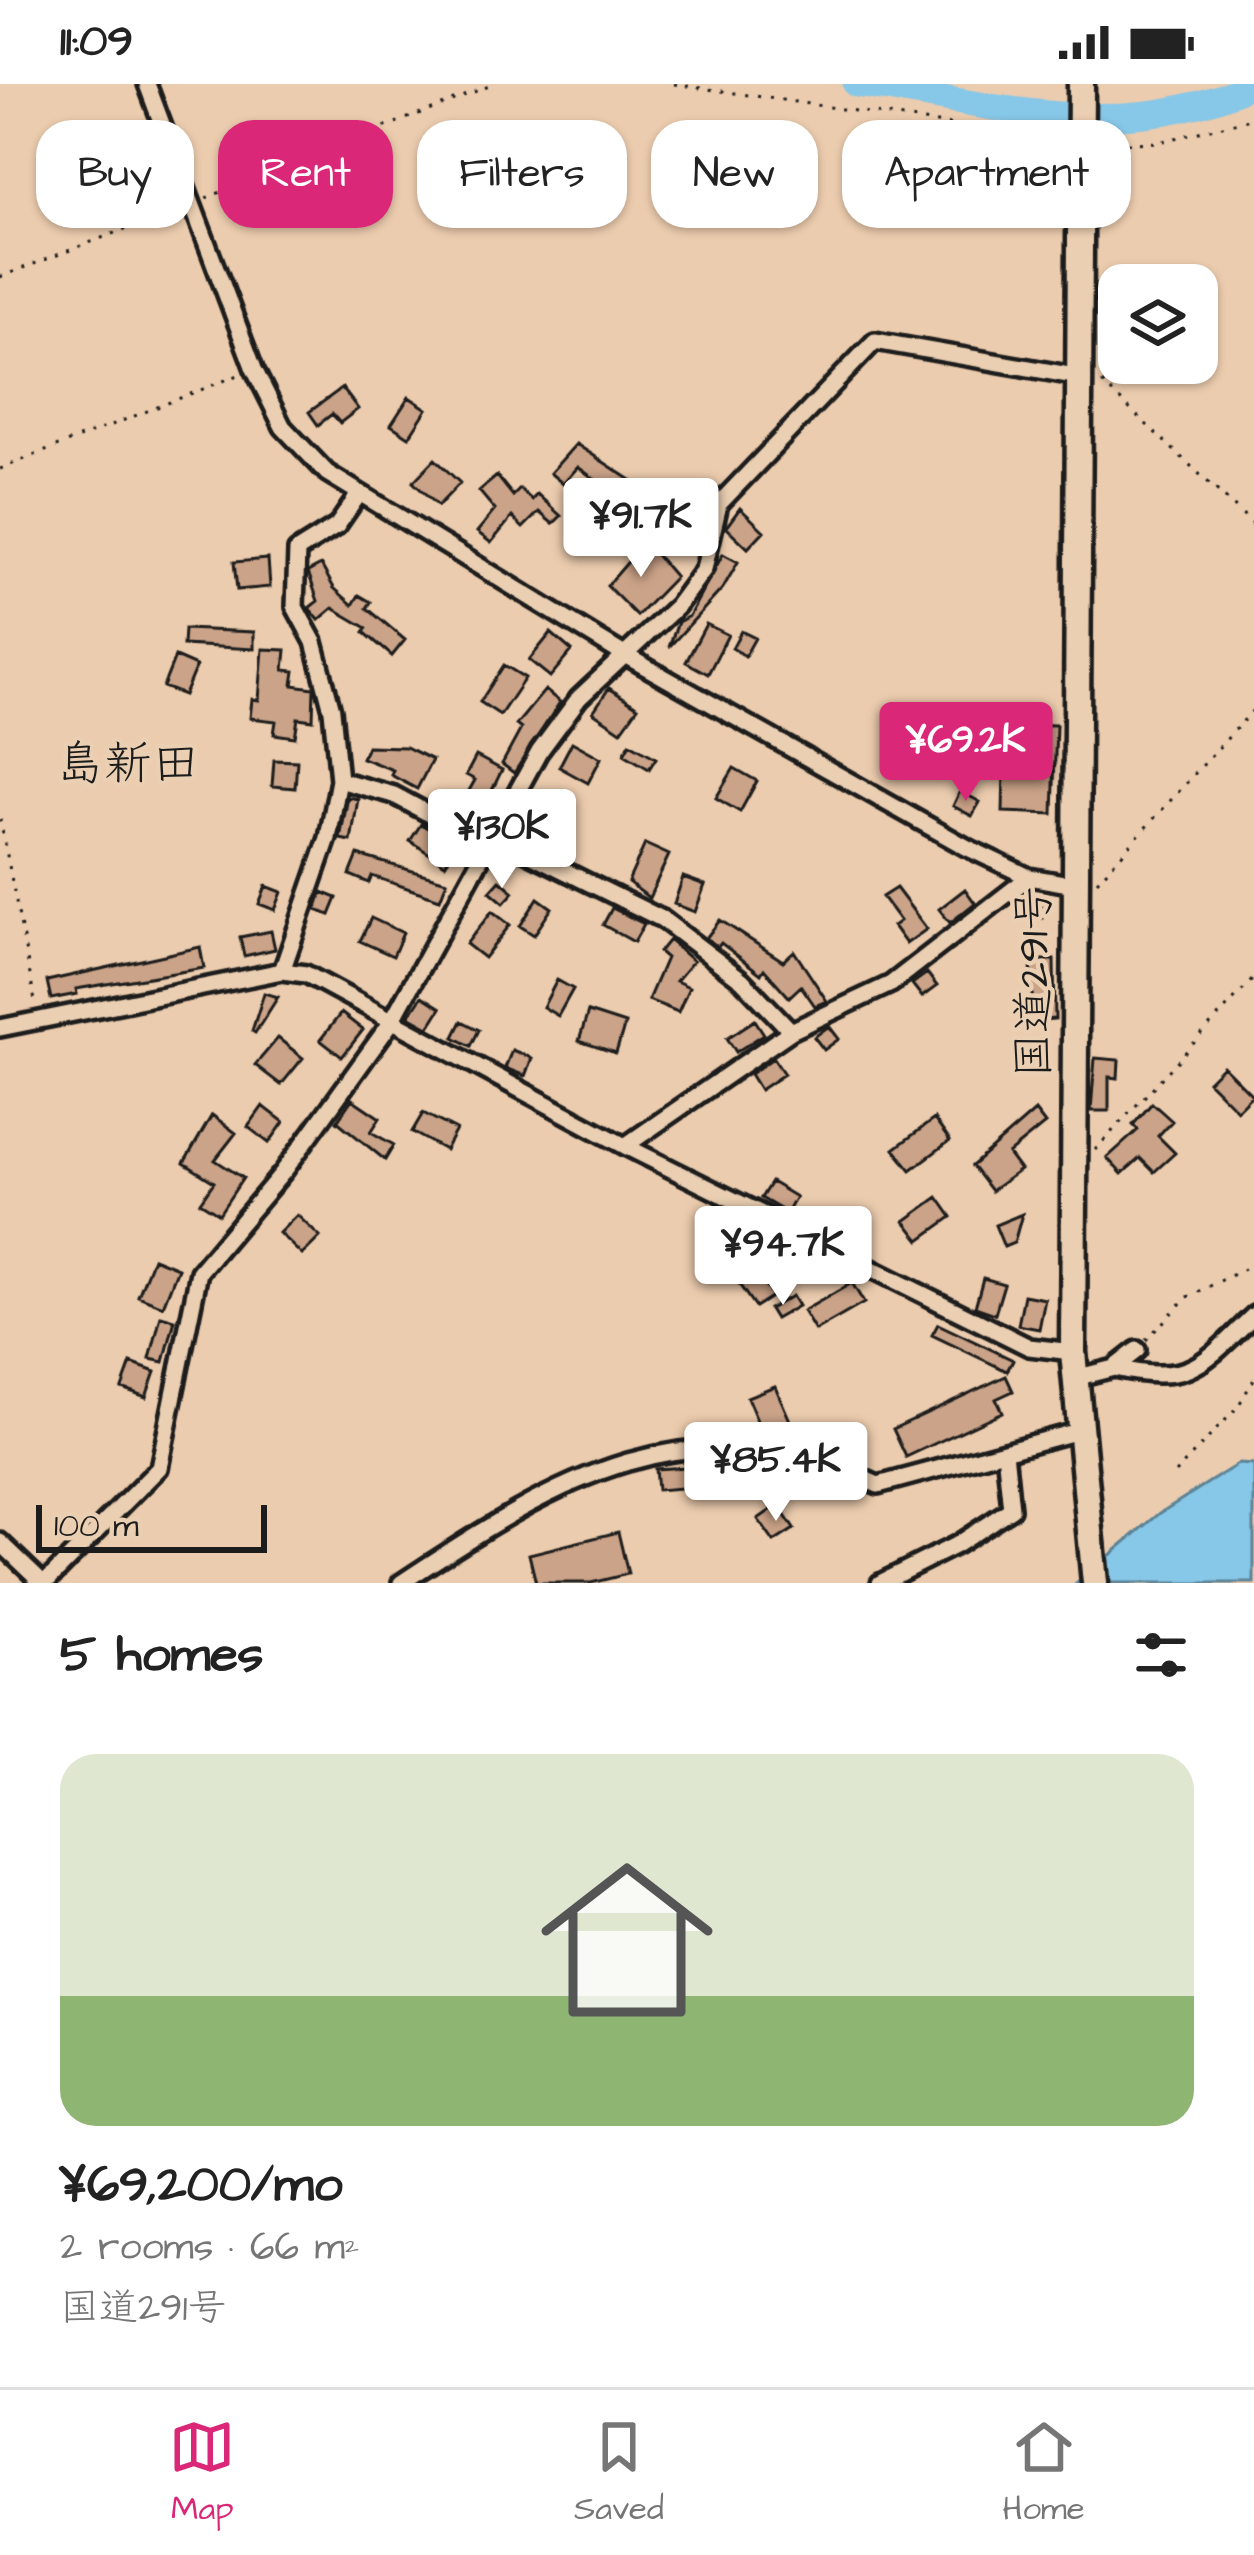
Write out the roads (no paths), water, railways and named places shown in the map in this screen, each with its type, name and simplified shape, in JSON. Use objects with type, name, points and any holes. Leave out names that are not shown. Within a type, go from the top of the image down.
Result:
[{"type":"highway","name":"国道291号","points":[[1082,84],[1072,1352],[1096,1583]]},
{"type":"street","points":[[147,84],[254,369],[283,427],[327,472],[621,653],[1029,878],[1075,885]]},
{"type":"street","points":[[0,1542],[44,1583],[159,1468],[199,1272],[284,1171],[390,1024],[494,842],[539,752],[621,653],[677,606],[704,569],[719,504],[875,341],[1081,370]]},
{"type":"street","points":[[282,970],[328,838],[339,780],[332,710],[314,642],[295,607],[297,551],[337,526],[358,494]]},
{"type":"street","points":[[339,780],[394,795],[662,919],[742,980],[791,1031]]},
{"type":"street","points":[[625,1145],[791,1031],[891,985],[1029,878]]},
{"type":"street","points":[[0,1028],[282,970],[306,974],[390,1024],[1029,1347],[1072,1352]]},
{"type":"street","points":[[1075,1378],[1114,1368],[1168,1376],[1197,1370],[1254,1315]]},
{"type":"street","points":[[1114,1368],[1137,1350]]},
{"type":"street","points":[[401,1583],[514,1508],[625,1459],[663,1451],[742,1449],[822,1459],[878,1485],[1005,1451],[1079,1440]]},
{"type":"street","points":[[880,1583],[956,1545],[1010,1509],[1005,1451]]},
{"type":"water","points":[[1238,1464],[1254,1465],[1254,1583],[1077,1583],[1160,1513]]},
{"type":"waterway","points":[[856,84],[1006,109],[1106,117],[1204,103],[1252,84]]},
{"type":"district","name":"島新田","points":[[128,762]]}]
